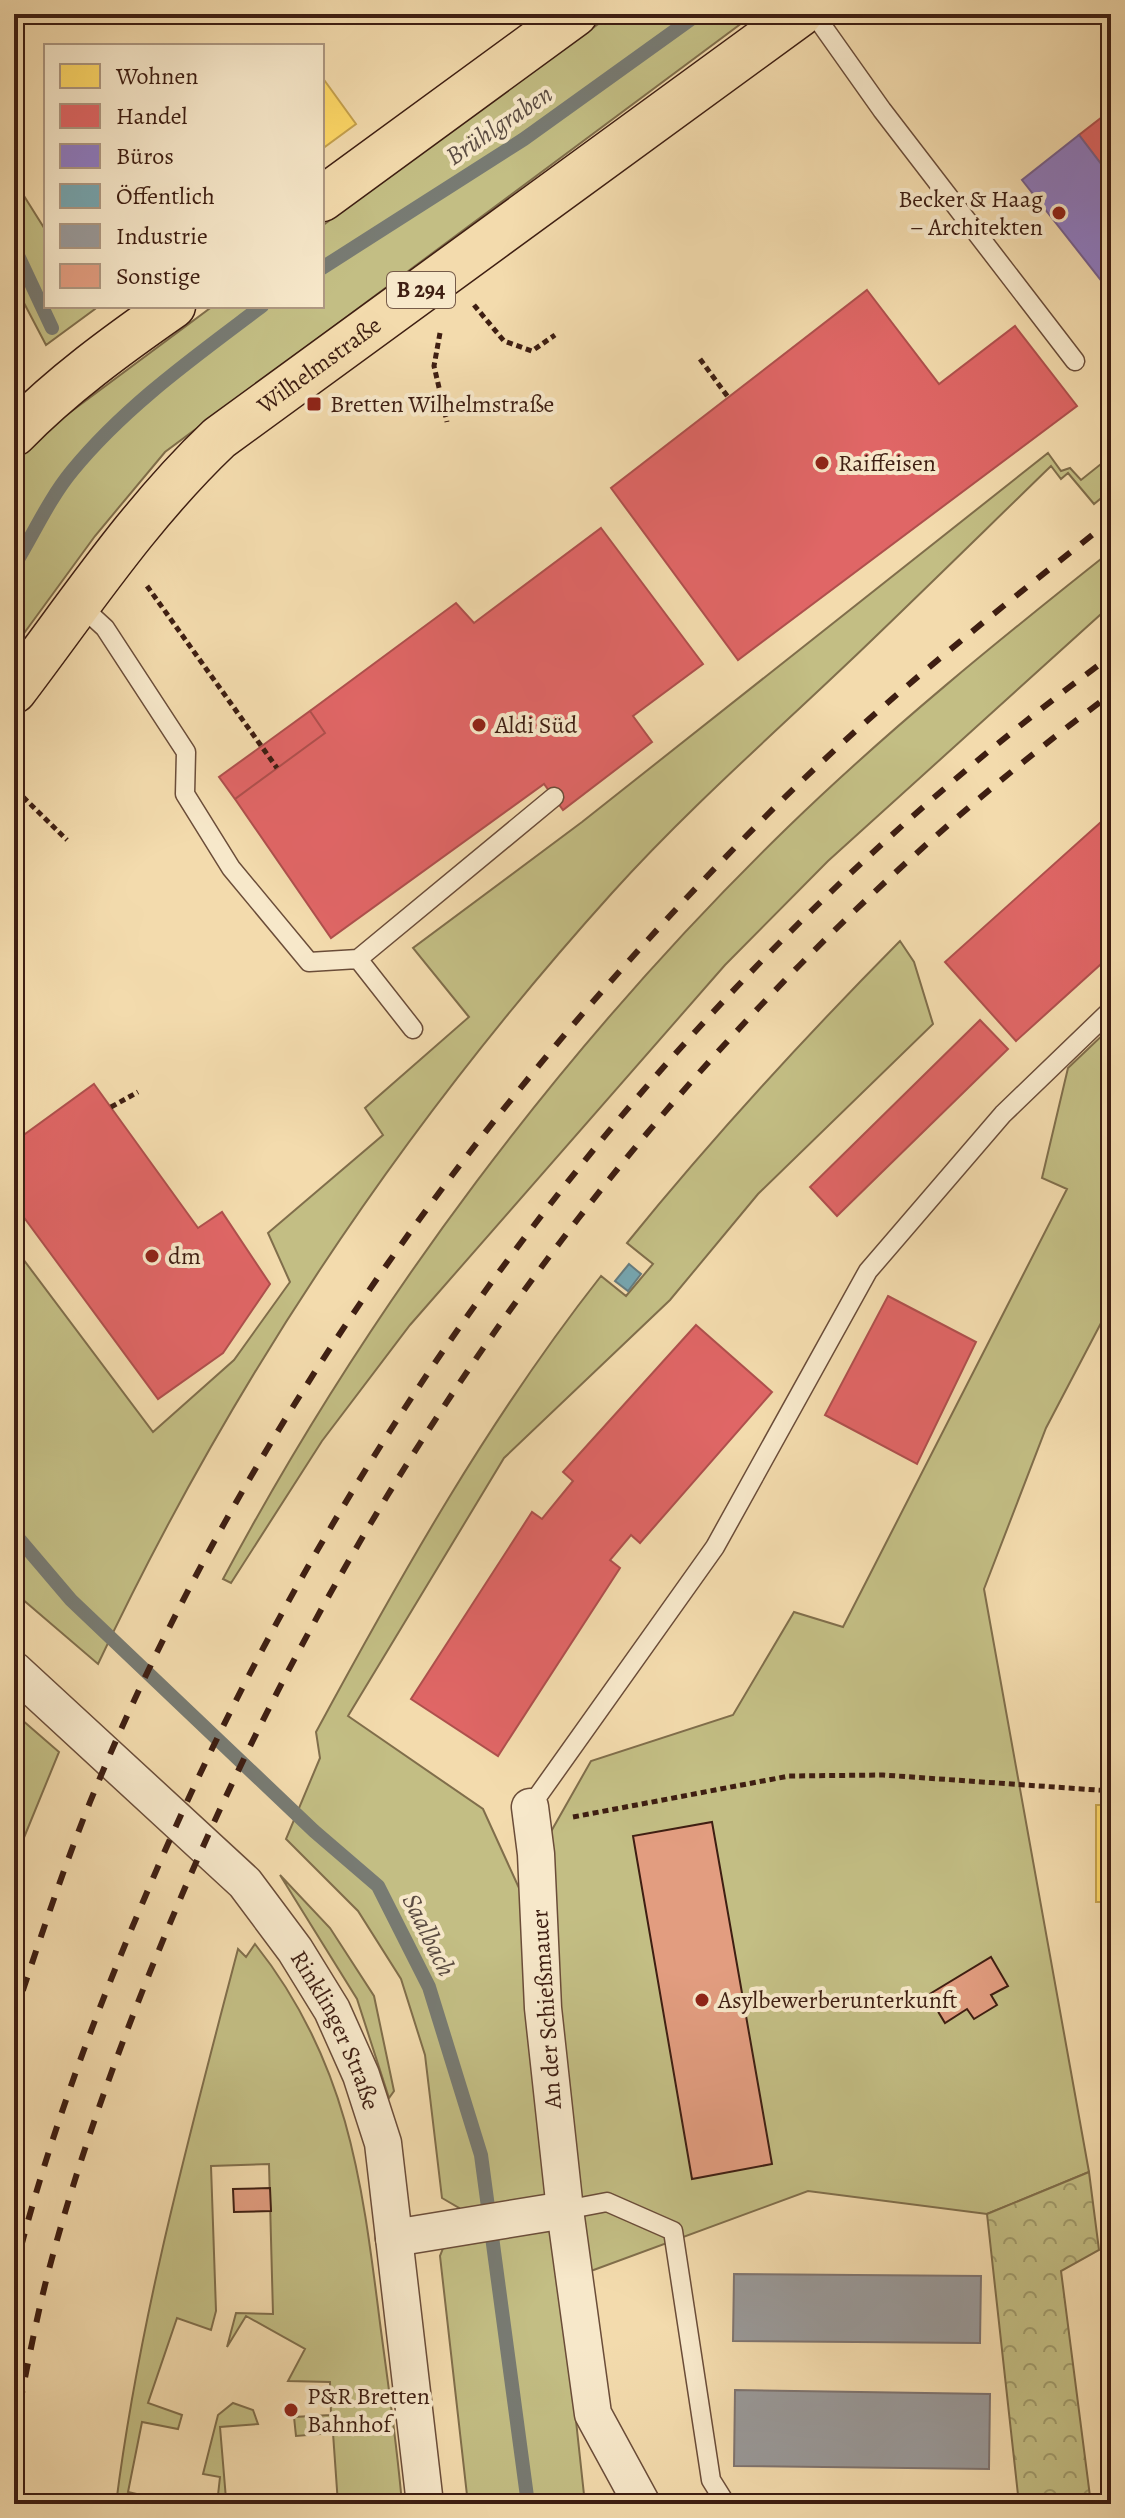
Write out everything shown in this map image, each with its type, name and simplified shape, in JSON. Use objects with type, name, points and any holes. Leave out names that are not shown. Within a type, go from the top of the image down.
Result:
[{"type":"main road","points":[[324,198],[575,14]]},
{"type":"main road","name":"Wilhelmstraße","points":[[14,691],[80,605],[126,538],[172,482],[219,438],[800,14]]},
{"type":"main road","points":[[14,434],[42,405],[104,355],[170,308]]},
{"type":"street","name":"Rinklinger Straße","points":[[14,1670],[245,1883],[295,1950],[332,2010],[361,2075],[383,2143],[425,2504]]},
{"type":"street","name":"An der Schießmauer","points":[[530,1807],[536,1854],[551,2213],[593,2414],[642,2504]]},
{"type":"street","points":[[394,2238],[551,2213]]},
{"type":"lane","points":[[814,14],[882,110],[1075,361]]},
{"type":"lane","points":[[80,605],[105,628],[186,752],[185,794],[231,868],[309,962],[358,959],[554,797]]},
{"type":"lane","points":[[358,959],[413,1029]]},
{"type":"lane","points":[[530,1807],[715,1547],[868,1271],[1003,1114],[1111,1010]]},
{"type":"lane","points":[[551,2213],[607,2202],[673,2231],[711,2480],[726,2504]]},
{"type":"path","points":[[469,298],[504,341],[532,351],[555,335]]},
{"type":"path","points":[[440,328],[434,366],[447,422]]},
{"type":"path","points":[[700,359],[728,397]]},
{"type":"path","points":[[140,575],[277,768]]},
{"type":"path","points":[[14,794],[21,795],[67,840]]},
{"type":"path","points":[[111,1107],[138,1092]]},
{"type":"path","points":[[536,1854],[555,1821],[635,1803],[789,1776],[883,1775],[1111,1791]]},
{"type":"green space","points":[[612,14],[754,14],[165,452],[95,536],[14,647],[14,454],[210,308],[324,308],[324,225]]},
{"type":"green space","points":[[14,180],[44,228],[44,308],[95,309],[46,345],[14,284]]},
{"type":"green space","points":[[1048,453],[1061,471],[1070,468],[1081,480],[1111,456],[1111,490],[1094,504],[1068,473],[1061,479],[1051,466],[640,862],[535,981],[462,1072],[326,1260],[264,1357],[205,1457],[98,1664],[14,1592],[14,1247],[153,1432],[234,1360],[290,1282],[268,1233],[383,1135],[365,1108],[469,1017],[413,948],[582,822]]},
{"type":"green space","points":[[1111,551],[1111,605],[828,861],[725,965],[410,1325],[322,1441],[231,1583],[223,1579],[280,1477],[407,1278],[476,1182],[625,999],[704,912],[865,755]]},
{"type":"green space","points":[[900,941],[914,962],[933,1024],[758,1194],[670,1300],[504,1458],[348,1716],[483,1809],[519,1888],[591,1761],[733,1715],[794,1612],[843,1627],[1067,1189],[1042,1178],[1068,1068],[1111,1027],[1111,1304],[1046,1428],[984,1589],[1089,2172],[987,2214],[808,2191],[561,2282],[585,2504],[468,2504],[440,2256],[459,2208],[442,2198],[425,2055],[401,1979],[358,1911],[286,1839],[320,1758],[316,1732],[414,1556],[522,1385],[601,1276],[626,1296],[653,1264],[627,1243],[760,1089]]},
{"type":"green space","points":[[14,1713],[59,1752],[14,1862]]},
{"type":"green space","points":[[280,1875],[330,1928],[374,1996],[394,2091],[389,2098],[357,1999]]},
{"type":"green space","points":[[255,1944],[286,1988],[311,2033],[331,2078],[346,2124],[366,2220],[402,2504],[338,2504],[333,2433],[296,2436],[294,2417],[331,2415],[330,2382],[288,2381],[305,2349],[246,2316],[227,2347],[236,2313],[273,2314],[269,2164],[211,2166],[216,2311],[211,2330],[177,2318],[148,2403],[182,2415],[178,2429],[142,2422],[128,2492],[163,2500],[162,2504],[116,2504],[138,2363],[185,2156],[238,1949],[246,1957]]},
{"type":"green space","points":[[1089,2172],[1099,2250],[1061,2271],[1091,2504],[1019,2504],[987,2214]]},
{"type":"green space","points":[[233,2403],[253,2410],[258,2424],[220,2427],[226,2499],[264,2496],[265,2504],[217,2504],[220,2477],[203,2474],[218,2415]]},
{"type":"building: Wohnen","points":[[324,80],[356,124],[324,148]]},
{"type":"building: Wohnen","points":[[1096,1805],[1111,1805],[1111,1902],[1096,1902]]},
{"type":"building: Handel","points":[[1111,110],[1111,177],[1079,135]]},
{"type":"building: Handel","name":"Raiffeisen","points":[[867,290],[939,384],[1015,326],[1077,406],[738,660],[611,488]]},
{"type":"building: Handel","name":"Aldi Süd","points":[[601,528],[703,664],[633,716],[652,742],[563,810],[544,784],[331,938],[235,799],[325,733],[310,711],[456,603],[474,623]]},
{"type":"building: Handel","points":[[310,711],[325,733],[235,799],[219,777]]},
{"type":"building: Handel","points":[[1111,813],[1111,955],[1016,1041],[945,962]]},
{"type":"building: Handel","points":[[980,1020],[1008,1049],[837,1216],[810,1187]]},
{"type":"building: Handel","name":"dm","points":[[94,1084],[198,1228],[222,1212],[270,1284],[223,1353],[158,1399],[14,1204],[14,1142]]},
{"type":"building: Handel","points":[[888,1296],[976,1342],[917,1464],[825,1415]]},
{"type":"building: Handel","points":[[696,1325],[772,1392],[640,1543],[631,1535],[610,1560],[620,1568],[498,1756],[411,1699],[532,1512],[542,1519],[573,1481],[563,1472]]},
{"type":"building: Büros","points":[[1079,135],[1111,177],[1111,293],[1022,180]]},
{"type":"building: Öffentlich","points":[[629,1264],[641,1274],[628,1291],[615,1281]]},
{"type":"building: Industrie","points":[[734,2274],[981,2276],[980,2343],[733,2341]]},
{"type":"building: Industrie","points":[[735,2390],[990,2394],[989,2469],[734,2466]]},
{"type":"building: Sonstige","name":"Asylbewerberunterkunft","points":[[712,1822],[772,2164],[692,2179],[633,1836]]},
{"type":"building: Sonstige","points":[[991,1957],[1008,1986],[991,1995],[997,2005],[974,2019],[967,2009],[945,2023],[928,1995]]},
{"type":"building: Sonstige","points":[[270,2188],[271,2211],[234,2212],[233,2189]]},
{"type":"waterway","name":"Brühlgraben","points":[[324,267],[524,139],[698,14]]},
{"type":"waterway","name":"Saalbach","points":[[14,247],[52,328]]},
{"type":"waterway","name":"Brühlgraben","points":[[14,566],[56,493],[93,447],[138,403],[259,308]]},
{"type":"waterway","name":"Saalbach","points":[[14,1533],[71,1600],[314,1831],[378,1886],[429,1987],[481,2155],[528,2504]]},
{"type":"railway","points":[[14,2017],[90,1802],[151,1665],[220,1531],[296,1402],[379,1276],[468,1154],[563,1037],[662,924],[806,776],[891,700],[1111,520]]},
{"type":"railway","points":[[14,2274],[56,2130],[89,2036],[145,1897],[228,1717],[322,1542],[428,1373],[545,1211],[672,1058],[809,913],[955,779],[1111,656]]},
{"type":"railway","points":[[14,2432],[42,2296],[72,2188],[117,2057],[168,1928],[249,1749],[340,1575],[443,1408],[556,1247],[680,1095],[814,951],[958,817],[1111,694]]},
{"type":"place","name":"Becker & Haag – Architekten","points":[[1059,213]]},
{"type":"place","name":"Bretten Wilhelmstraße","points":[[314,404]]},
{"type":"place","name":"Raiffeisen","points":[[822,463]]},
{"type":"place","name":"Aldi Süd","points":[[479,725]]},
{"type":"place","name":"dm","points":[[152,1256]]},
{"type":"place","name":"Asylbewerberunterkunft","points":[[702,2000]]},
{"type":"place","name":"P&R Bretten Bahnhof","points":[[291,2410]]}]
